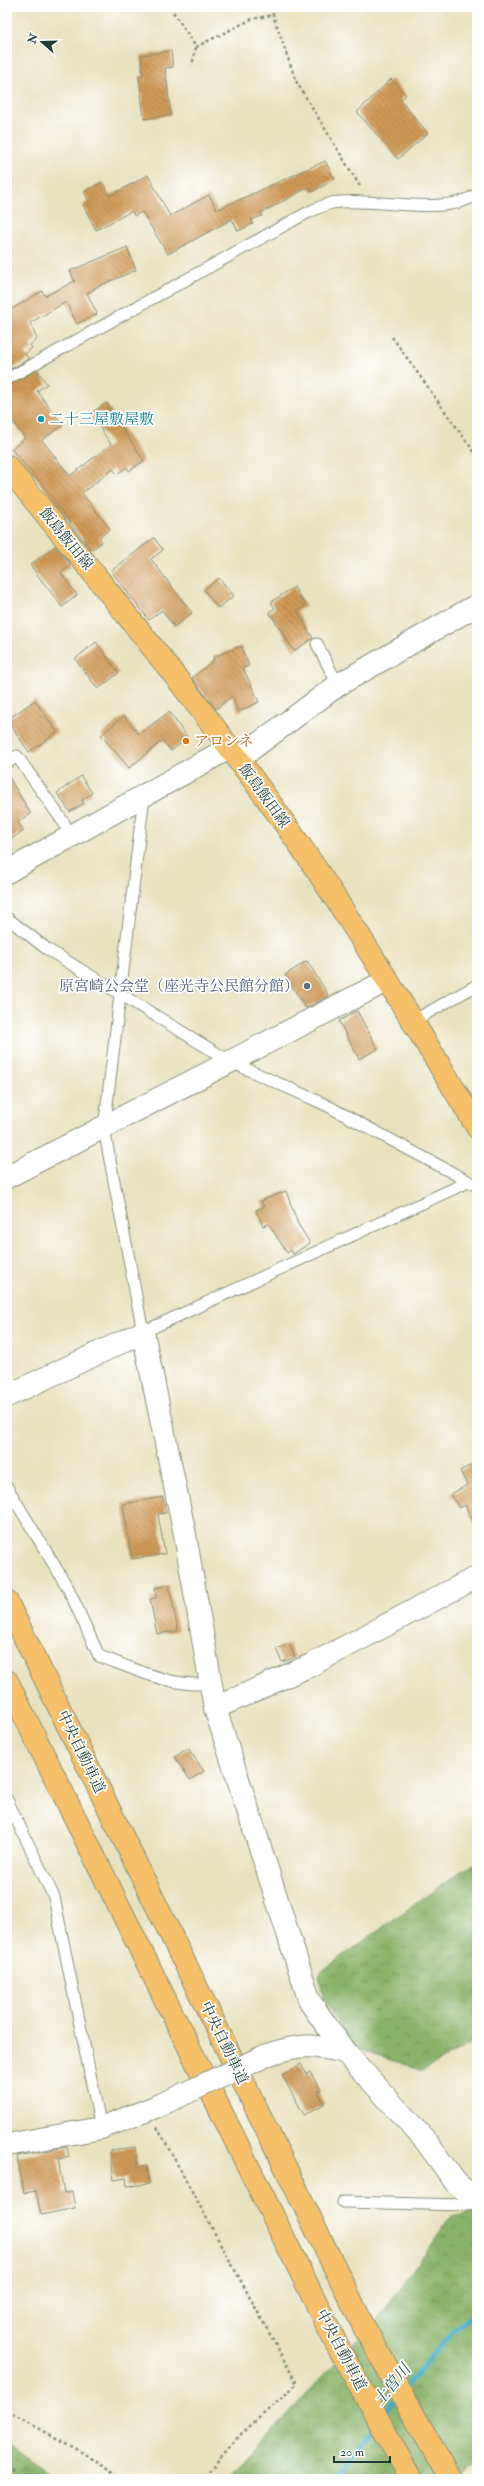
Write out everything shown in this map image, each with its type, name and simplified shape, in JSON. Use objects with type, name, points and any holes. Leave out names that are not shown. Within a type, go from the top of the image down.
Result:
[{"type":"main road","name":"飯島飯田線","points":[[7,466],[166,664],[309,859],[412,1021],[477,1127]]},
{"type":"main road","points":[[7,1587],[39,1667]]},
{"type":"main road","name":"中央自動車道","points":[[7,1602],[364,2327],[447,2473]]},
{"type":"main road","name":"中央自動車道","points":[[7,1681],[22,1714],[336,2343],[411,2479]]},
{"type":"main road","points":[[7,1687],[22,1714]]},
{"type":"street","points":[[7,872],[144,796],[262,741],[338,685],[477,605]]},
{"type":"street","points":[[7,1177],[104,1129],[386,981]]},
{"type":"street","points":[[7,1396],[143,1332],[185,1535],[215,1708],[310,2002],[345,2052],[425,2140],[456,2183],[477,2201]]},
{"type":"street","points":[[215,1708],[311,1665],[477,1577]]},
{"type":"street","points":[[7,2145],[101,2128],[153,2108],[267,2055],[292,2046],[315,2046],[345,2052]]},
{"type":"lane","points":[[7,379],[135,306],[303,215],[331,203],[370,202],[446,206],[468,200],[477,194]]},
{"type":"lane","points":[[317,644],[338,685]]},
{"type":"lane","points":[[7,763],[17,756],[64,822],[71,837]]},
{"type":"lane","points":[[144,796],[104,1129],[143,1332],[473,1184]]},
{"type":"lane","points":[[7,918],[47,949],[231,1062],[324,1104],[473,1184]]},
{"type":"lane","points":[[412,1021],[477,985]]},
{"type":"lane","points":[[7,1487],[68,1588],[99,1656],[160,1677],[196,1685],[211,1683]]},
{"type":"lane","points":[[7,1800],[54,1897],[101,2128]]},
{"type":"lane","points":[[343,2202],[458,2205],[477,2201]]},
{"type":"path","points":[[170,7],[196,47],[192,65]]},
{"type":"path","points":[[273,7],[273,15],[296,81],[370,202]]},
{"type":"path","points":[[196,47],[252,20],[273,15]]},
{"type":"path","points":[[392,337],[477,456]]},
{"type":"path","points":[[153,2108],[297,2384],[240,2435],[202,2479]]},
{"type":"path","points":[[7,2411],[84,2453],[121,2479]]},
{"type":"path","points":[[7,2459],[22,2479]]},
{"type":"green space","points":[[477,1864],[477,2040],[422,2071],[352,2046],[323,1998],[319,1973],[461,1871]]},
{"type":"green space","points":[[477,2211],[477,2465],[467,2473],[464,2479],[226,2479],[380,2316],[451,2216]]},
{"type":"green space","points":[[7,2442],[17,2453],[57,2479],[7,2479]]},
{"type":"building","points":[[171,51],[173,67],[165,68],[171,115],[144,119],[139,76],[143,76],[141,55]]},
{"type":"building","points":[[391,79],[406,95],[400,100],[428,133],[398,159],[357,112]]},
{"type":"building","points":[[325,161],[335,179],[312,192],[309,187],[261,213],[262,216],[251,220],[253,224],[238,231],[232,219],[168,254],[142,212],[134,216],[132,211],[96,230],[83,205],[89,201],[84,192],[102,182],[110,196],[148,175],[170,216],[209,195],[217,210]]},
{"type":"building","points":[[127,247],[136,270],[94,288],[95,289],[87,293],[97,314],[77,324],[66,302],[30,323],[37,339],[30,345],[32,348],[25,354],[29,359],[7,371],[7,312],[42,291],[45,296],[75,281],[70,271]]},
{"type":"building","points":[[37,370],[47,384],[37,391],[63,425],[42,440],[70,476],[111,444],[90,414],[106,403],[144,461],[129,471],[127,467],[117,474],[113,469],[82,493],[110,529],[99,538],[102,542],[91,550],[38,480],[11,449],[25,438],[7,413],[7,386]]},
{"type":"building","points":[[154,538],[163,550],[151,559],[192,613],[174,627],[162,610],[149,620],[111,571]]},
{"type":"building","points":[[55,546],[71,565],[61,573],[77,595],[62,607],[30,565]]},
{"type":"building","points":[[219,578],[234,596],[218,608],[204,590]]},
{"type":"building","points":[[294,587],[306,606],[297,611],[313,638],[294,651],[269,612],[275,608],[271,602]]},
{"type":"building","points":[[96,642],[119,673],[98,689],[75,659]]},
{"type":"building","points":[[241,646],[249,666],[243,668],[259,702],[238,712],[232,696],[216,709],[192,678],[214,660],[213,657]]},
{"type":"building","points":[[35,700],[57,732],[29,752],[7,720]]},
{"type":"building","points":[[169,712],[188,738],[171,751],[163,740],[129,768],[101,735],[124,716],[139,734]]},
{"type":"building","points":[[7,774],[31,814],[18,822],[24,831],[7,841]]},
{"type":"building","points":[[81,776],[92,793],[82,800],[84,803],[70,812],[57,793]]},
{"type":"building","name":"原宮崎公会堂（座光寺公民館分館）","points":[[307,961],[329,996],[306,1008],[285,975]]},
{"type":"building","points":[[357,1011],[378,1049],[359,1059],[339,1021]]},
{"type":"building","points":[[286,1191],[298,1224],[310,1243],[293,1254],[291,1250],[287,1253],[269,1224],[263,1226],[256,1210],[264,1207],[261,1201]]},
{"type":"building","points":[[477,1462],[477,1529],[465,1505],[459,1508],[451,1494],[467,1485],[460,1471]]},
{"type":"building","points":[[163,1497],[166,1513],[158,1514],[165,1554],[132,1559],[123,1504]]},
{"type":"building","points":[[169,1585],[178,1631],[157,1634],[150,1599],[156,1598],[155,1588]]},
{"type":"building","points":[[289,1644],[295,1657],[282,1662],[276,1649]]},
{"type":"building","points":[[188,1748],[204,1771],[190,1780],[175,1757]]},
{"type":"building","points":[[301,2064],[306,2074],[310,2072],[321,2090],[318,2091],[324,2104],[304,2115],[282,2075]]},
{"type":"building","points":[[67,2147],[69,2157],[58,2159],[64,2193],[72,2191],[75,2208],[41,2215],[36,2191],[24,2193],[17,2156]]},
{"type":"building","points":[[135,2147],[138,2167],[147,2165],[149,2184],[127,2186],[126,2178],[114,2180],[110,2150]]},
{"type":"waterway","name":"土曽川","points":[[405,2388],[450,2334],[477,2311]]},
{"type":"waterway","name":"土曽川","points":[[382,2416],[398,2397]]},
{"type":"waterway","name":"土曽川","points":[[332,2479],[376,2425]]},
{"type":"place","name":"二十三屋敷屋敷","points":[[41,419]]},
{"type":"place","name":"アロンネ","points":[[186,741]]},
{"type":"place","name":"原宮崎公会堂（座光寺公民館分館）","points":[[307,986]]}]
